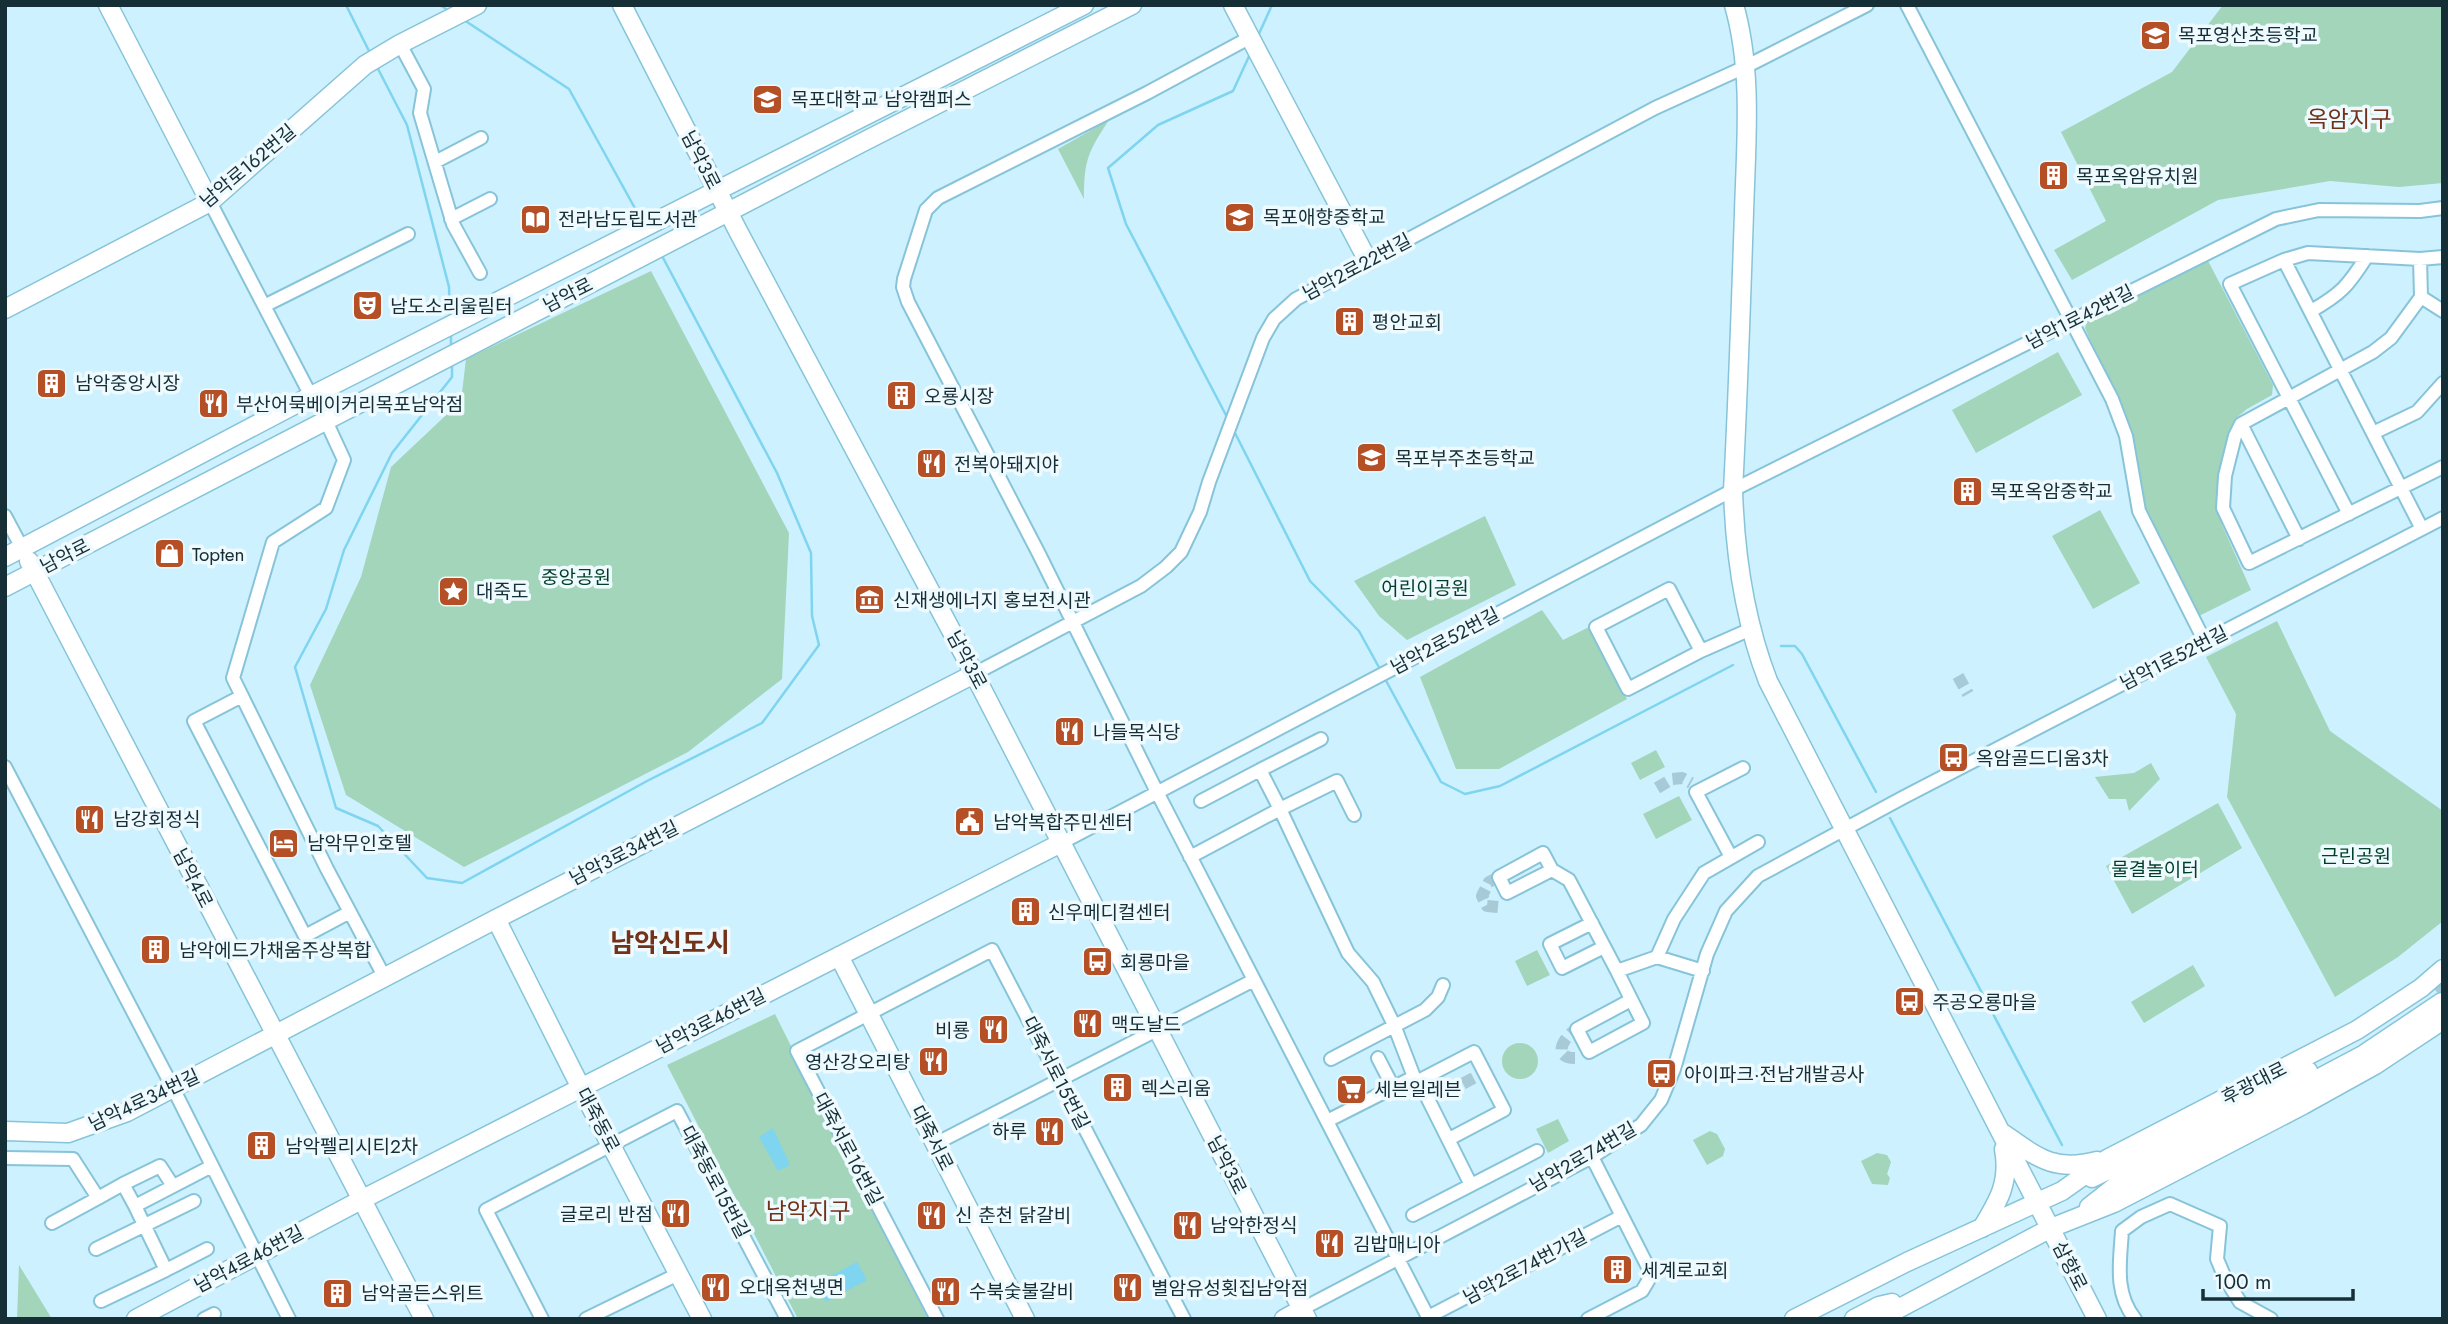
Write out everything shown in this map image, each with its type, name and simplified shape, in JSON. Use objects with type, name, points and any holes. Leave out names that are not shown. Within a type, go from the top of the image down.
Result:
[{"type":"street","points":[[108,5],[311,396]]},
{"type":"street","name":"남악로162번길","points":[[5,309],[210,202],[365,65],[477,5]]},
{"type":"street","name":"남악3로","points":[[622,5],[717,191],[974,674],[1304,1314]]},
{"type":"street","name":"남악로","points":[[5,557],[311,396],[1084,5]]},
{"type":"street","name":"남악로","points":[[5,587],[1132,5]]},
{"type":"street","points":[[1233,5],[1367,261]]},
{"type":"street","name":"삼향로","points":[[1734,5],[1745,67],[1746,138],[1733,490],[1734,528],[1751,629],[1768,681],[2097,1319]]},
{"type":"street","name":"남악2로22번길","points":[[974,674],[1140,586],[1181,552],[1200,512],[1263,338],[1285,308],[1307,292],[1655,108],[1745,67],[1867,5]]},
{"type":"street","points":[[1907,5],[2072,321],[2122,424],[2138,511],[2206,642]]},
{"type":"street","points":[[1250,40],[938,198],[926,209],[903,287],[908,302],[1074,622],[1190,857],[1397,1258]]},
{"type":"street","points":[[397,46],[424,89],[420,113],[451,219],[480,273]]},
{"type":"street","points":[[435,162],[481,138]]},
{"type":"street","points":[[451,219],[491,199]]},
{"type":"street","name":"남악1로42번길","points":[[1733,490],[2276,219],[2319,210],[2420,211],[2443,208]]},
{"type":"street","points":[[264,306],[408,234]]},
{"type":"street","points":[[2349,514],[2230,284],[2284,260],[2308,253],[2420,259],[2443,257]]},
{"type":"street","points":[[2311,312],[2347,287],[2367,256]]},
{"type":"street","points":[[2420,259],[2421,297],[2391,338],[2341,371],[2241,424],[2235,436],[2225,476],[2222,501],[2226,516],[2249,564],[2443,467]]},
{"type":"street","points":[[2284,260],[2422,529]]},
{"type":"street","points":[[2421,297],[2443,312]]},
{"type":"street","points":[[2373,433],[2417,412],[2443,383]]},
{"type":"street","points":[[326,421],[344,460],[326,508],[273,542],[233,678],[385,978]]},
{"type":"street","points":[[2241,424],[2300,539]]},
{"type":"street","name":"남악2로52번길","points":[[1061,843],[1733,490]]},
{"type":"street","points":[[5,516],[22,548]]},
{"type":"street","name":"남악1로52번길","points":[[1846,829],[2443,518]]},
{"type":"street","name":"남악4로","points":[[22,548],[424,1319]]},
{"type":"street","points":[[1701,651],[1669,589],[1596,627],[1628,688],[1751,629]]},
{"type":"street","name":"남악3로34번길","points":[[276,1036],[496,919],[974,674]]},
{"type":"street","points":[[242,696],[194,722],[305,936],[350,912]]},
{"type":"street","points":[[1200,801],[1321,739]]},
{"type":"street","points":[[5,767],[173,1088],[289,1319]]},
{"type":"street","points":[[1731,857],[1694,787],[1744,768]]},
{"type":"street","points":[[1261,770],[1348,953],[1373,982],[1416,1079],[1471,1185]]},
{"type":"street","points":[[1190,857],[1337,781],[1354,815]]},
{"type":"street","name":"남악2로74번길","points":[[1304,1314],[1397,1258],[1592,1157],[1641,1125],[1661,1100],[1674,1069],[1707,954],[1726,911],[1758,876],[1846,829]]},
{"type":"street","points":[[1657,957],[1674,919],[1704,873],[1758,842]]},
{"type":"street","name":"남악3로46번길","points":[[361,1199],[1061,843]]},
{"type":"street","points":[[1552,870],[1569,880],[1643,1023],[1589,1052],[1577,1030],[1631,1000]]},
{"type":"street","name":"대죽동로","points":[[496,919],[702,1319]]},
{"type":"street","points":[[1592,923],[1550,944],[1562,968],[1604,947]]},
{"type":"street","name":"대죽서로15번길","points":[[868,1013],[992,950],[1184,1319]]},
{"type":"street","name":"대죽서로","points":[[839,956],[1025,1319]]},
{"type":"street","points":[[1617,971],[1657,957],[1703,971]]},
{"type":"street","name":"후광대로","points":[[1879,1319],[1928,1294],[2044,1215],[2062,1191],[2107,1159],[2357,1030],[2421,988],[2443,969]]},
{"type":"street","points":[[935,1144],[1254,980]]},
{"type":"street","points":[[1332,1059],[1432,1004],[1443,985]]},
{"type":"street","name":"후광대로","points":[[2062,1191],[2110,1171],[2282,1085],[2439,997]]},
{"type":"street","name":"후광대로","points":[[2075,1217],[2117,1185],[2362,1055],[2439,997]]},
{"type":"street","name":"대죽서로16번길","points":[[868,1013],[797,1051],[937,1319]]},
{"type":"street","name":"후광대로","points":[[1794,1319],[1982,1228],[2044,1215],[2075,1217],[2114,1203],[2375,1065],[2443,1020]]},
{"type":"street","name":"남악4로34번길","points":[[5,1131],[68,1133],[127,1112],[276,1036]]},
{"type":"street","points":[[1327,1121],[1393,1087],[1474,1052],[1504,1110],[1449,1139]]},
{"type":"street","points":[[1378,1058],[1393,1087]]},
{"type":"street","name":"대죽동로15번길","points":[[611,1145],[677,1111],[787,1319]]},
{"type":"street","points":[[2001,1132],[2032,1154],[2053,1163],[2076,1167],[2107,1159]]},
{"type":"street","points":[[1982,1228],[1996,1205],[2008,1169],[2001,1132]]},
{"type":"street","points":[[542,1319],[486,1210],[611,1145]]},
{"type":"street","points":[[1413,1214],[1537,1151]]},
{"type":"street","points":[[1588,1319],[1642,1291],[1648,1281],[1649,1269],[1592,1157]]},
{"type":"street","points":[[5,1158],[73,1159],[98,1198]]},
{"type":"street","points":[[52,1223],[160,1166],[173,1186]]},
{"type":"street","points":[[135,1206],[212,1166]]},
{"type":"street","points":[[123,1184],[166,1270]]},
{"type":"street","name":"남악4로46번길","points":[[136,1319],[361,1199]]},
{"type":"street","points":[[96,1249],[194,1201]]},
{"type":"street","points":[[2135,1319],[2120,1290],[2123,1231],[2141,1217],[2170,1204],[2220,1226],[2217,1259],[2225,1278],[2240,1302],[2271,1319]]},
{"type":"street","name":"남악2로74번가길","points":[[1397,1258],[1429,1318],[1622,1216]]},
{"type":"street","points":[[101,1301],[206,1250]]},
{"type":"street","name":"후광대로","points":[[1819,1319],[1868,1293],[1907,1262]]},
{"type":"street","points":[[586,1319],[678,1274]]},
{"type":"street","name":"후광대로","points":[[1854,1319],[1880,1306],[1928,1294]]},
{"type":"street","points":[[1284,1319],[1304,1314]]},
{"type":"green space","points":[[2223,5],[2443,5],[2443,183],[2399,187],[2330,181],[2218,200],[2072,280],[2054,250],[2106,221],[2061,132],[2172,72]]},
{"type":"green space","points":[[1109,120],[1089,157],[1084,199],[1058,149]]},
{"type":"green space","points":[[2206,257],[2273,385],[2272,395],[2235,419],[2219,481],[2218,507],[2222,525],[2251,590],[2197,617],[2139,498],[2123,416],[2085,328],[2087,321]]},
{"type":"green space","name":"중앙공원","points":[[651,271],[789,533],[782,679],[688,752],[464,867],[346,795],[310,685],[361,577],[391,467],[461,401],[466,359]]},
{"type":"green space","points":[[2058,352],[2082,395],[1976,453],[1952,410]]},
{"type":"green space","points":[[2100,510],[2140,583],[2093,609],[2052,536]]},
{"type":"green space","name":"어린이공원","points":[[1485,516],[1516,585],[1407,640],[1379,616],[1354,581]]},
{"type":"green space","points":[[1542,610],[1563,640],[1589,627],[1627,699],[1499,769],[1456,769],[1420,677]]},
{"type":"green space","name":"근린공원","points":[[2277,621],[2330,731],[2443,811],[2443,921],[2398,957],[2335,997],[2227,797],[2236,714],[2206,657]]},
{"type":"green space","points":[[1656,750],[1665,767],[1640,780],[1631,763]]},
{"type":"green space","points":[[2151,763],[2160,779],[2129,811],[2126,799],[2109,799],[2095,777],[2134,773]]},
{"type":"green space","points":[[1679,796],[1692,820],[1656,839],[1643,814]]},
{"type":"green space","name":"물결놀이터","points":[[2218,803],[2242,848],[2132,914],[2106,866]]},
{"type":"green space","points":[[1537,950],[1550,975],[1527,986],[1515,961]]},
{"type":"green space","points":[[2193,965],[2205,986],[2144,1023],[2131,1002]]},
{"type":"green space","points":[[775,1014],[928,1319],[798,1319],[667,1065]]},
{"type":"green space","points":[[1520,1043],[1533,1048],[1538,1061],[1533,1074],[1520,1079],[1507,1074],[1502,1061],[1507,1048]]},
{"type":"green space","points":[[1558,1119],[1569,1141],[1548,1153],[1536,1129]]},
{"type":"green space","points":[[1710,1131],[1717,1134],[1725,1149],[1723,1156],[1707,1165],[1693,1140]]},
{"type":"green space","points":[[1877,1153],[1887,1155],[1891,1162],[1887,1174],[1890,1178],[1888,1185],[1872,1184],[1861,1161]]},
{"type":"green space","points":[[19,1265],[52,1319],[17,1319]]},
{"type":"water","points":[[773,1128],[790,1165],[778,1171],[759,1137]]},
{"type":"water","points":[[857,1262],[867,1280],[826,1302],[817,1283]]},
{"type":"waterway","points":[[346,5],[370,53]]},
{"type":"waterway","points":[[440,5],[449,11]]},
{"type":"waterway","points":[[1258,36],[1272,5]]},
{"type":"waterway","points":[[464,20],[569,89],[642,221]]},
{"type":"waterway","points":[[1228,419],[1126,224],[1108,168],[1158,125],[1233,91],[1251,52]]},
{"type":"waterway","points":[[376,65],[407,125],[449,287],[450,319]]},
{"type":"waterway","points":[[452,364],[452,377],[392,453],[344,550],[326,609],[295,667],[336,808],[378,826],[427,878],[462,883],[647,781],[762,723],[819,645],[812,616],[811,553],[777,473],[661,254]]},
{"type":"waterway","points":[[451,332],[451,347]]},
{"type":"waterway","points":[[1234,431],[1310,581],[1359,631],[1381,671]]},
{"type":"waterway","points":[[1781,646],[1795,646],[1802,654],[1876,792]]},
{"type":"waterway","points":[[1384,677],[1441,782],[1465,794],[1500,786],[1733,665]]},
{"type":"waterway","points":[[1890,818],[2062,1145]]},
{"type":"tunnel","points":[[1958,676],[1968,694]]},
{"type":"tunnel","points":[[1657,788],[1672,779],[1682,778],[1691,783]]},
{"type":"tunnel","points":[[1498,907],[1487,906],[1482,896],[1489,882],[1499,877]]},
{"type":"tunnel","points":[[2436,991],[2443,985]]},
{"type":"tunnel","points":[[1575,1058],[1563,1054],[1562,1046],[1577,1029]]},
{"type":"tunnel","points":[[1447,1092],[1485,1072]]},
{"type":"place","name":"목포영산초등학교","points":[[2155,35]]},
{"type":"place","name":"목포대학교 남악캠퍼스","points":[[768,99]]},
{"type":"place","name":"목포옥암유치원","points":[[2053,176]]},
{"type":"place","name":"목포애향중학교","points":[[1240,217]]},
{"type":"place","name":"전라남도립도서관","points":[[535,219]]},
{"type":"place","name":"남도소리울림터","points":[[367,306]]},
{"type":"place","name":"평안교회","points":[[1349,322]]},
{"type":"place","name":"남악중앙시장","points":[[52,383]]},
{"type":"place","name":"오룡시장","points":[[901,396]]},
{"type":"place","name":"부산어묵베이커리목포남악점","points":[[213,404]]},
{"type":"place","name":"목포부주초등학교","points":[[1372,458]]},
{"type":"place","name":"전복아돼지야","points":[[931,464]]},
{"type":"place","name":"목포옥암중학교","points":[[1967,491]]},
{"type":"place","name":"Topten","points":[[169,554]]},
{"type":"place","name":"대죽도","points":[[453,591]]},
{"type":"place","name":"신재생에너지 홍보전시관","points":[[870,600]]},
{"type":"place","name":"나들목식당","points":[[1070,732]]},
{"type":"place","name":"옥암골드디움3차","points":[[1953,758]]},
{"type":"place","name":"남강회정식","points":[[90,819]]},
{"type":"place","name":"남악복합주민센터","points":[[970,822]]},
{"type":"place","name":"남악무인호텔","points":[[284,843]]},
{"type":"place","name":"신우메디컬센터","points":[[1025,912]]},
{"type":"place","name":"남악에드가채움주상복합","points":[[156,950]]},
{"type":"place","name":"회룡마을","points":[[1097,962]]},
{"type":"place","name":"주공오룡마을","points":[[1909,1002]]},
{"type":"place","name":"맥도날드","points":[[1088,1024]]},
{"type":"place","name":"비룡","points":[[993,1030]]},
{"type":"place","name":"영산강오리탕","points":[[933,1062]]},
{"type":"place","name":"아이파크·전남개발공사","points":[[1661,1074]]},
{"type":"place","name":"렉스리움","points":[[1118,1088]]},
{"type":"place","name":"세븐일레븐","points":[[1351,1089]]},
{"type":"place","name":"하루","points":[[1050,1131]]},
{"type":"place","name":"남악펠리시티2차","points":[[262,1146]]},
{"type":"place","name":"글로리 반점","points":[[676,1214]]},
{"type":"place","name":"신 춘천 닭갈비","points":[[932,1215]]},
{"type":"place","name":"남악한정식","points":[[1187,1225]]},
{"type":"place","name":"김밥매니아","points":[[1330,1244]]},
{"type":"place","name":"세계로교회","points":[[1618,1270]]},
{"type":"place","name":"오대옥천냉면","points":[[716,1287]]},
{"type":"place","name":"별암유성횟집남악점","points":[[1128,1288]]},
{"type":"place","name":"수북숯불갈비","points":[[946,1291]]},
{"type":"place","name":"남악골든스위트","points":[[338,1293]]},
{"type":"district","name":"옥암지구","points":[[2349,119]]},
{"type":"district","name":"남악신도시","points":[[670,943]]},
{"type":"district","name":"남악지구","points":[[808,1211]]}]
